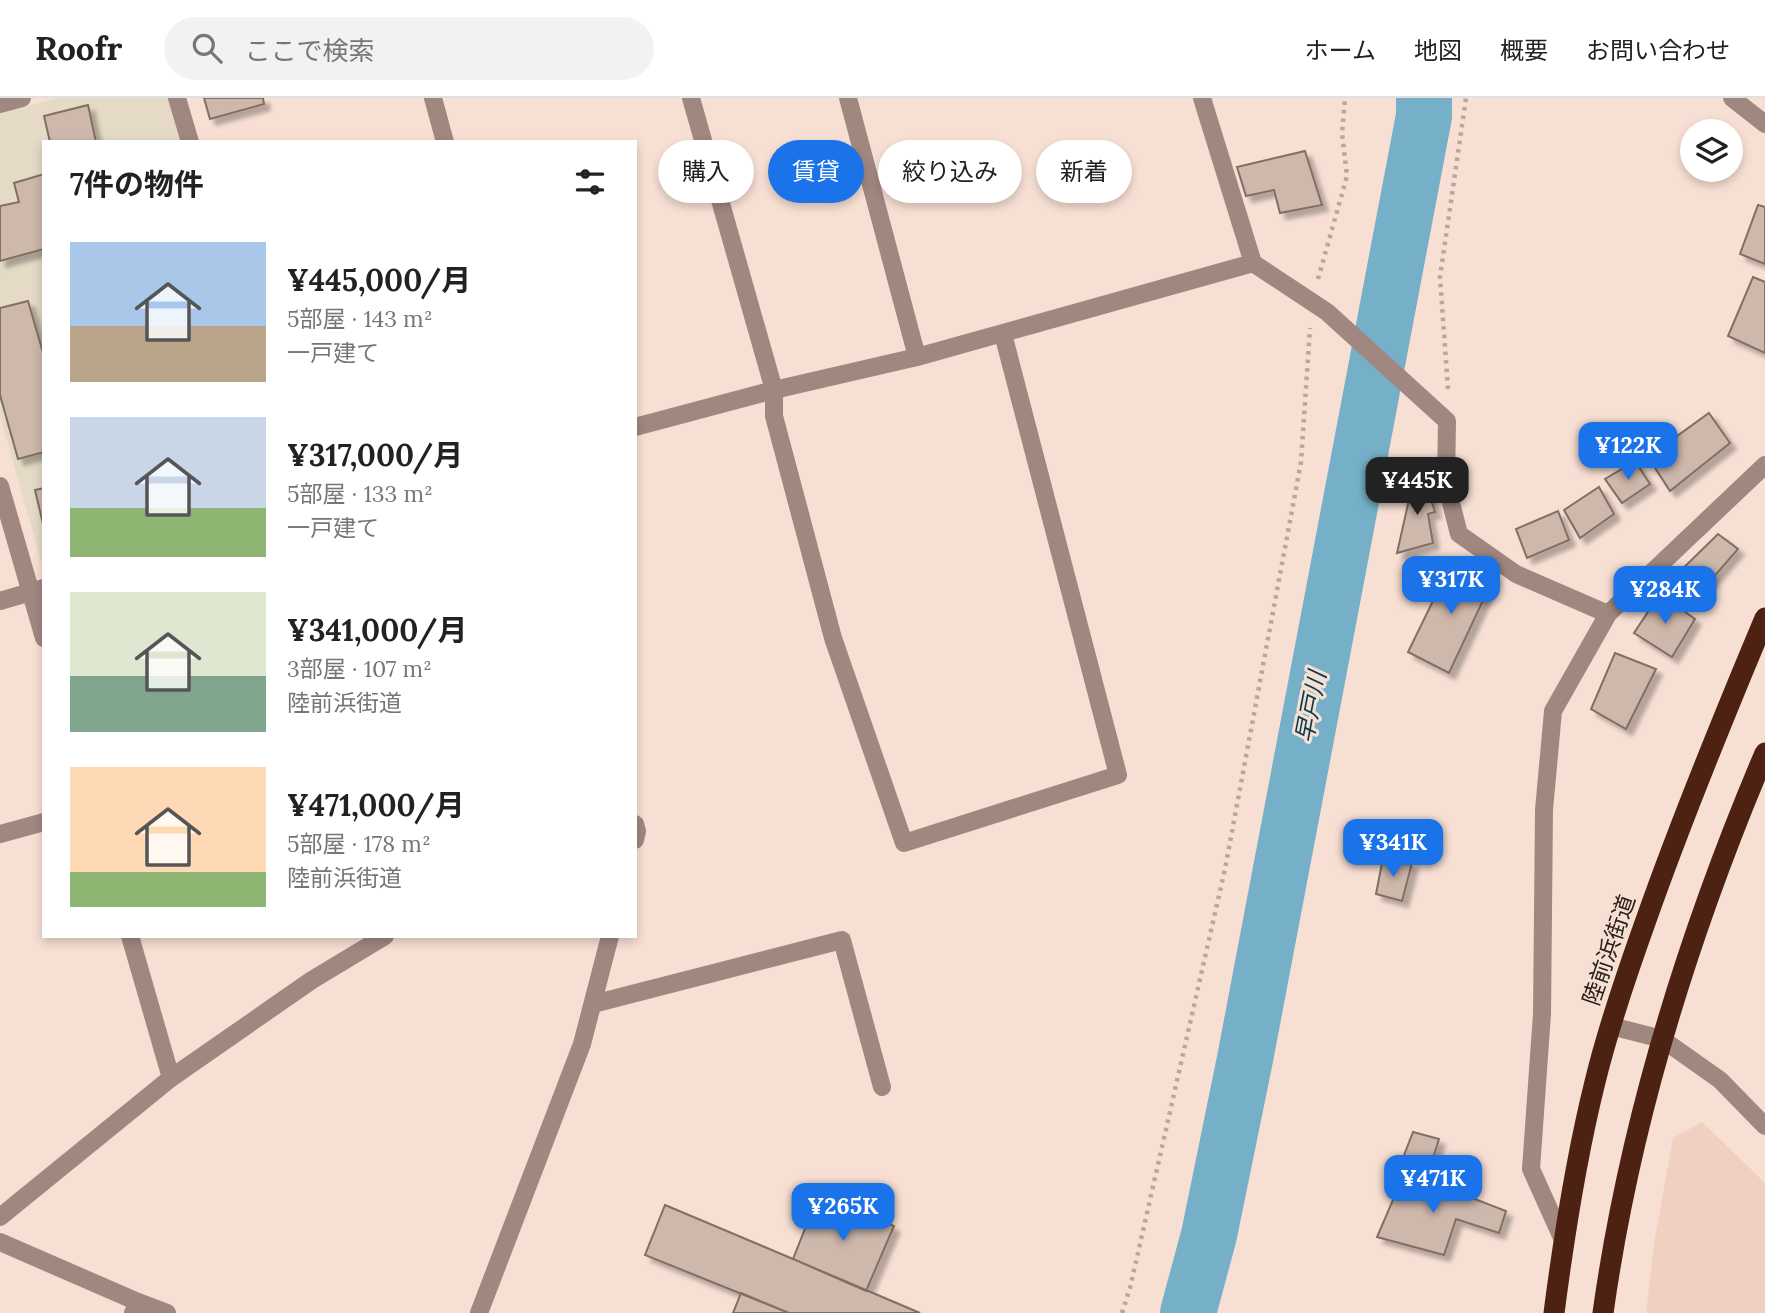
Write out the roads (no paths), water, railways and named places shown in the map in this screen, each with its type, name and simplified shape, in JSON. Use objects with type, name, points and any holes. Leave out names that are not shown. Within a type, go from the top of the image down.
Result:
[{"type":"highway","name":"陸前浜街道","points":[[1554,1313],[1563,1240],[1582,1137],[1611,1026],[1633,955],[1695,786],[1765,618]]},
{"type":"highway","points":[[1603,1313],[1609,1267],[1634,1146],[1662,1039],[1712,888],[1765,753]]},
{"type":"street","points":[[0,104],[22,98]]},
{"type":"street","points":[[177,98],[189,140]]},
{"type":"street","points":[[433,98],[444,140]]},
{"type":"street","points":[[691,98],[775,390],[774,416],[832,638],[904,843],[1118,775],[1003,334]]},
{"type":"street","points":[[848,98],[917,357]]},
{"type":"street","points":[[1202,98],[1253,263],[1319,307],[1447,421],[1446,483],[1459,534],[1516,574],[1608,614]]},
{"type":"street","points":[[1732,98],[1765,124]]},
{"type":"street","points":[[637,426],[775,390],[917,357],[1253,263]]},
{"type":"street","points":[[1563,1240],[1531,1169],[1542,1014],[1544,810],[1553,711],[1608,614],[1765,465]]},
{"type":"street","points":[[0,486],[37,590],[42,624]]},
{"type":"street","points":[[0,601],[37,590]]},
{"type":"street","points":[[0,834],[42,823]]},
{"type":"street","points":[[131,938],[171,1079]]},
{"type":"street","points":[[0,1217],[171,1079],[312,980],[382,938]]},
{"type":"street","points":[[479,1313],[582,1044],[610,938]]},
{"type":"street","points":[[593,1004],[842,940],[882,1087]]},
{"type":"street","points":[[1611,1026],[1662,1039],[1720,1080],[1765,1126]]},
{"type":"street","points":[[0,1242],[136,1307],[167,1313]]},
{"type":"waterway","name":"早戸川","points":[[1188,1313],[1209,1235],[1245,1059],[1424,116],[1424,98]]}]
